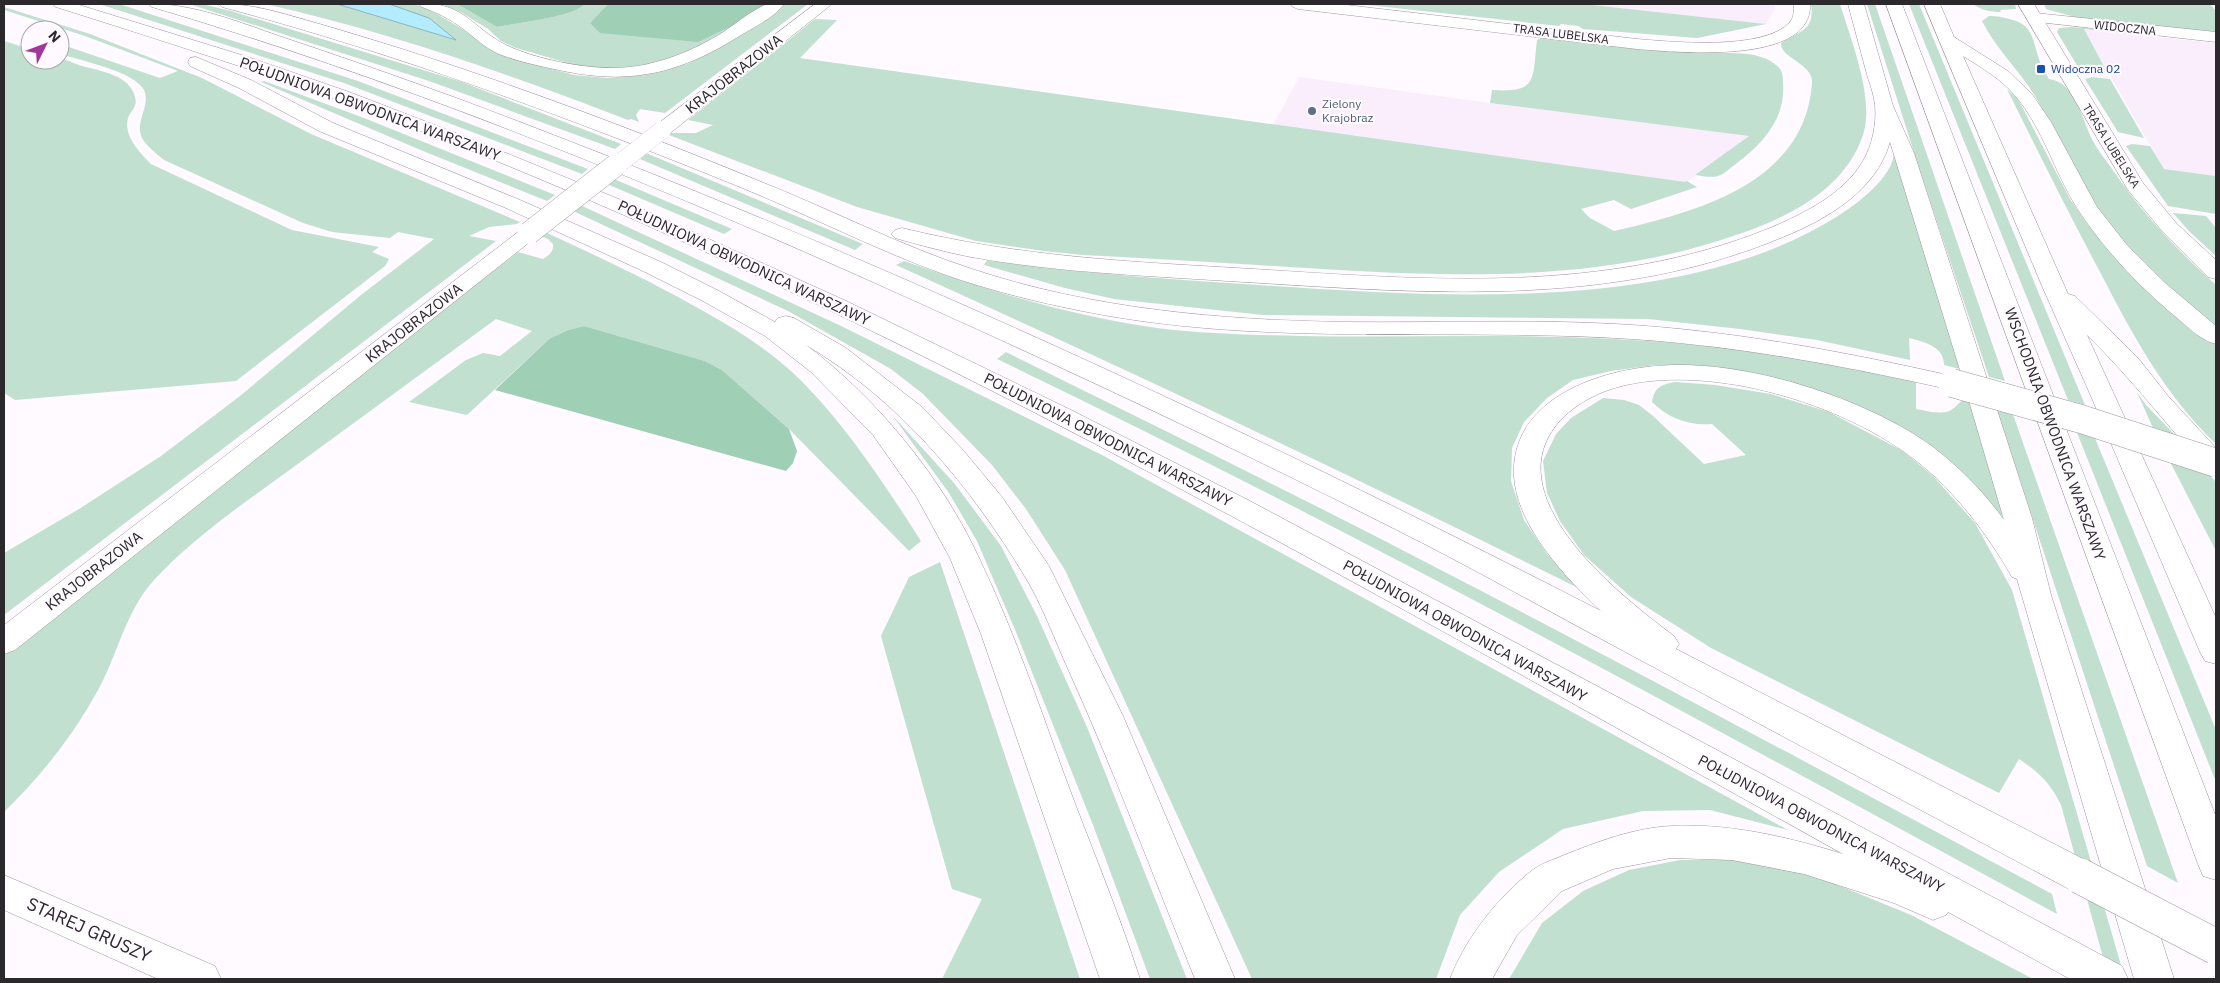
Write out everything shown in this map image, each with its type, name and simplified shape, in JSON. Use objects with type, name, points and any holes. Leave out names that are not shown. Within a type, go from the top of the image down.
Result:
[{"type":"main road","points":[[56,4],[229,76],[326,127],[386,154],[452,179],[587,237],[712,296],[773,331],[820,367],[882,429],[928,492],[964,558],[997,634],[1120,979]]},
{"type":"main road","name":"POŁUDNIOWA OBWODNICA WARSZAWY","points":[[61,4],[242,61],[343,96],[464,142],[632,211],[836,304],[1056,412],[1238,507],[2108,979]]},
{"type":"main road","points":[[157,4],[246,30],[435,95],[642,175],[880,276],[1254,449],[1405,522],[1743,701],[2216,947]]},
{"type":"main road","points":[[227,4],[383,47],[504,88],[807,207],[886,243],[951,269],[1016,289],[1081,304],[1150,316],[1216,323],[1300,328],[1547,329],[1685,336],[1814,354],[1952,383],[2082,419],[2216,464]]},
{"type":"main road","points":[[427,4],[450,14],[498,47],[514,54],[579,71],[612,74],[648,70],[692,56],[728,36],[776,4]]},
{"type":"main road","name":"KRAJOBRAZOWA","points":[[4,642],[824,4]]},
{"type":"main road","name":"TRASA LUBELSKA","points":[[1298,4],[1633,43],[1692,47],[1739,46],[1776,38],[1788,32],[1800,21],[1802,4]]},
{"type":"main road","points":[[1856,4],[1884,106],[1904,153],[2018,518],[2036,595],[2154,979]]},
{"type":"main road","name":"WSCHODNIA OBWODNICA WARSZAWY","points":[[1894,4],[2216,864]]},
{"type":"main road","points":[[1932,4],[1945,38],[1995,147],[2053,286],[2103,394],[2216,652]]},
{"type":"main road","name":"TRASA LUBELSKA","points":[[2030,11],[2135,186],[2170,228],[2216,272]]},
{"type":"main road","name":"WIDOCZNA","points":[[2030,11],[2216,37]]},
{"type":"main road","points":[[1945,38],[2018,88],[2042,124],[2074,186],[2092,215],[2118,249],[2160,291],[2216,337]]},
{"type":"main road","points":[[807,207],[903,235],[973,251],[1061,262],[1340,281],[1453,285],[1529,284],[1599,278],[1676,266],[1733,250],[1776,234],[1817,214],[1844,193],[1865,172],[1878,150],[1883,129],[1884,106]]},
{"type":"main road","points":[[587,237],[693,277],[752,304],[791,326],[836,353],[881,385],[913,413],[954,456],[992,504],[1039,574],[1106,716],[1215,979]]},
{"type":"main road","points":[[2053,286],[2130,363],[2165,407],[2216,464]]},
{"type":"main road","points":[[1743,701],[1640,627],[1588,582],[1560,548],[1538,514],[1528,479],[1530,447],[1546,419],[1574,397],[1618,380],[1644,374],[1687,373],[1734,377],[1785,388],[1830,403],[1866,419],[1911,444],[1949,475],[1989,519],[2008,546],[2036,595]]},
{"type":"main road","points":[[1470,979],[1504,922],[1549,878],[1610,853],[1671,842],[1732,844],[1804,858],[1831,866],[1902,889],[2108,979]]},
{"type":"main road","name":"STAREJ GRUSZY","points":[[4,892],[201,979]]},
{"type":"shaded area","points":[[1583,4],[1775,4],[1775,9],[1766,24]]},
{"type":"shaded area","points":[[2083,29],[2216,43],[2216,176],[2164,169]]},
{"type":"shaded area","points":[[1299,77],[1750,136],[1685,183],[1273,125]]},
{"type":"green space","points":[[99,4],[119,4],[358,81],[588,169],[582,174],[344,83]]},
{"type":"green space","points":[[189,4],[202,4],[231,11],[462,82],[621,144],[615,149],[429,81]]},
{"type":"green space","points":[[265,4],[337,4],[455,40],[429,18],[389,4],[414,4],[432,11],[484,42],[530,63],[574,75],[607,78],[646,75],[687,64],[717,48],[784,4],[808,4],[665,113],[640,109],[636,115],[639,122],[631,119],[628,120],[539,86],[448,55],[357,27]]},
{"type":"green space","points":[[441,4],[457,4],[497,27],[569,13],[585,4],[608,4],[590,23],[752,16],[710,43],[648,67],[614,70],[571,64],[516,48],[501,41],[488,29],[462,13]]},
{"type":"green space","points":[[457,4],[585,4],[569,13],[497,27]]},
{"type":"green space","points":[[608,4],[769,4],[752,16],[698,42],[600,33],[590,23]]},
{"type":"green space","points":[[1359,4],[1583,4],[1766,24],[1697,38],[1583,29],[1578,26],[1561,24],[1559,26]]},
{"type":"green space","points":[[1811,4],[1840,4],[1860,70],[1866,104],[1866,121],[1863,135],[1855,154],[1829,186],[1813,198],[1777,219],[1739,234],[1680,252],[1621,263],[1561,271],[1500,274],[1378,272],[1083,255],[976,241],[857,207],[669,135],[671,133],[696,133],[713,125],[688,120],[815,19],[837,20],[800,58],[1687,181],[1697,187],[1631,209],[1614,200],[1581,209],[1590,218],[1614,231],[1679,214],[1741,188],[1768,169],[1790,146],[1805,118],[1812,83],[1808,71],[1786,53],[1781,43],[1808,25],[1812,13]]},
{"type":"green space","points":[[1867,4],[1875,4],[2005,381],[1989,377],[1918,165]]},
{"type":"green space","points":[[1909,4],[1919,4],[2085,405],[2068,400]]},
{"type":"green space","points":[[1973,4],[2015,4],[2016,9],[1993,12]]},
{"type":"green space","points":[[2044,4],[2210,4],[2216,11],[2216,33],[2082,19],[2046,9]]},
{"type":"green space","points":[[4,7],[45,20],[35,20],[4,10]]},
{"type":"green space","points":[[1989,16],[2002,17],[2025,26],[2032,38],[2043,68],[2037,67],[2039,71],[2045,72],[2049,79],[2066,87],[2077,104],[2095,145],[2136,201],[2187,258],[2216,285],[2216,328],[2153,273],[2123,243],[2110,226],[2081,182],[2035,96],[1982,21]]},
{"type":"green space","points":[[2072,27],[2129,32],[2131,34],[2084,29],[2107,72],[2078,67],[2057,32],[2059,28]]},
{"type":"green space","points":[[70,28],[202,78],[311,134],[520,222],[489,227],[469,236],[496,241],[4,615],[4,553],[79,509],[161,456],[240,396],[361,295],[434,239],[398,232],[390,238],[332,232],[303,223],[164,160],[142,138],[140,124],[146,97],[144,90],[139,84],[124,74],[70,57],[70,47],[160,78],[178,71],[70,31]]},
{"type":"green space","points":[[1544,36],[1760,56],[1774,63],[1782,72],[1783,96],[1781,107],[1771,129],[1747,155],[1716,177],[1695,175],[1749,136],[1490,103],[1492,90],[1518,89],[1526,86],[1533,74],[1537,40]]},
{"type":"green space","points":[[4,41],[20,46],[20,70],[70,70],[70,62],[113,75],[127,84],[136,100],[135,106],[128,118],[127,125],[130,138],[151,164],[292,230],[379,247],[372,252],[389,259],[385,266],[236,381],[15,400],[4,393]]},
{"type":"green space","points":[[2092,77],[2110,79],[2144,138],[2118,132],[2085,79]]},
{"type":"green space","points":[[264,81],[364,118],[555,195],[547,201],[261,82]]},
{"type":"green space","points":[[2007,89],[2018,99],[2070,199],[2088,225],[2112,253],[2216,345],[2216,444],[2181,405],[2137,341],[2076,227]]},
{"type":"green space","points":[[2132,144],[2150,146],[2164,169],[2216,176],[2216,214],[2168,206],[2126,146]]},
{"type":"green space","points":[[646,153],[863,244],[855,250],[640,159]]},
{"type":"green space","points":[[1894,153],[1905,182],[1960,369],[1944,365],[1941,353],[1937,349],[1921,341],[1909,338],[1910,360],[1817,340],[1648,319],[1263,315],[1114,299],[1065,288],[984,265],[987,260],[1055,269],[1156,278],[1328,290],[1402,293],[1479,295],[1556,292],[1633,285],[1706,270],[1775,248],[1838,216],[1855,204],[1873,189],[1888,171]]},
{"type":"green space","points":[[614,179],[732,229],[724,234],[607,184]]},
{"type":"green space","points":[[580,205],[839,325],[1102,455],[1788,830],[1710,810],[1643,811],[1563,829],[1499,872],[1460,915],[1436,979],[1252,979],[1065,570],[1026,509],[992,465],[923,394],[891,369],[788,311],[573,211]]},
{"type":"green space","points":[[2173,213],[2206,216],[2216,228],[2216,256],[2189,231]]},
{"type":"green space","points":[[545,232],[626,270],[716,318],[782,363],[811,391],[845,431],[877,474],[921,541],[909,551],[789,429],[722,370],[705,361],[584,326],[568,330],[549,339],[467,415],[409,402],[466,360],[483,353],[500,356],[532,331],[496,319],[240,506],[204,534],[154,580],[144,592],[129,619],[105,676],[78,723],[43,770],[4,812],[4,654],[518,252],[543,259],[547,256],[552,251],[553,244],[548,239],[540,236]]},
{"type":"green space","points":[[904,261],[1029,301],[1092,317],[1157,328],[1265,335],[1549,337],[1667,342],[1810,360],[1916,382],[1916,409],[1946,412],[1964,399],[1972,396],[2007,516],[2000,515],[1914,437],[1700,366],[1655,365],[1611,371],[1573,380],[1547,398],[1524,422],[1512,448],[1511,481],[1524,520],[1547,554],[1588,593],[1244,426],[896,265]]},
{"type":"green space","points":[[584,326],[705,361],[722,370],[789,429],[797,451],[793,463],[786,471],[495,390],[549,339],[568,330]]},
{"type":"green space","points":[[1006,352],[1382,539],[2052,894],[2057,914],[1530,630],[1265,492],[997,359]]},
{"type":"green space","points":[[1675,382],[1715,385],[1771,394],[1829,412],[1903,451],[1933,476],[1975,523],[2012,590],[2125,979],[2109,979],[2061,805],[2049,785],[2033,769],[2019,759],[1999,793],[1711,648],[1631,597],[1584,555],[1560,521],[1547,493],[1543,461],[1556,434],[1571,418],[1603,398],[1624,400],[1639,405],[1704,464],[1746,455],[1712,424],[1695,424],[1679,420],[1658,408],[1652,402],[1659,387]]},
{"type":"green space","points":[[2137,392],[2146,405],[2175,435],[2153,428]]},
{"type":"green space","points":[[1994,401],[2010,406],[2178,883],[2147,866]]},
{"type":"green space","points":[[892,415],[954,483],[1001,546],[1037,616],[1087,727],[1187,979],[1150,979],[1093,825],[1016,632],[977,541],[949,493]]},
{"type":"green space","points":[[2074,425],[2092,431],[2216,730],[2216,782]]},
{"type":"green space","points":[[2167,456],[2205,470],[2216,482],[2216,551]]},
{"type":"green space","points":[[940,562],[1080,979],[942,979],[982,899],[952,889],[881,636],[909,577]]},
{"type":"green space","points":[[1680,860],[1750,860],[1823,879],[1911,915],[2033,979],[1509,979],[1542,923],[1583,891],[1629,870]]},
{"type":"water","points":[[337,4],[389,4],[429,18],[456,40]]},
{"type":"place","name":"Widoczna 02","points":[[2041,69]]},
{"type":"place","name":"Zielony Krajobraz","points":[[1312,111]]}]
